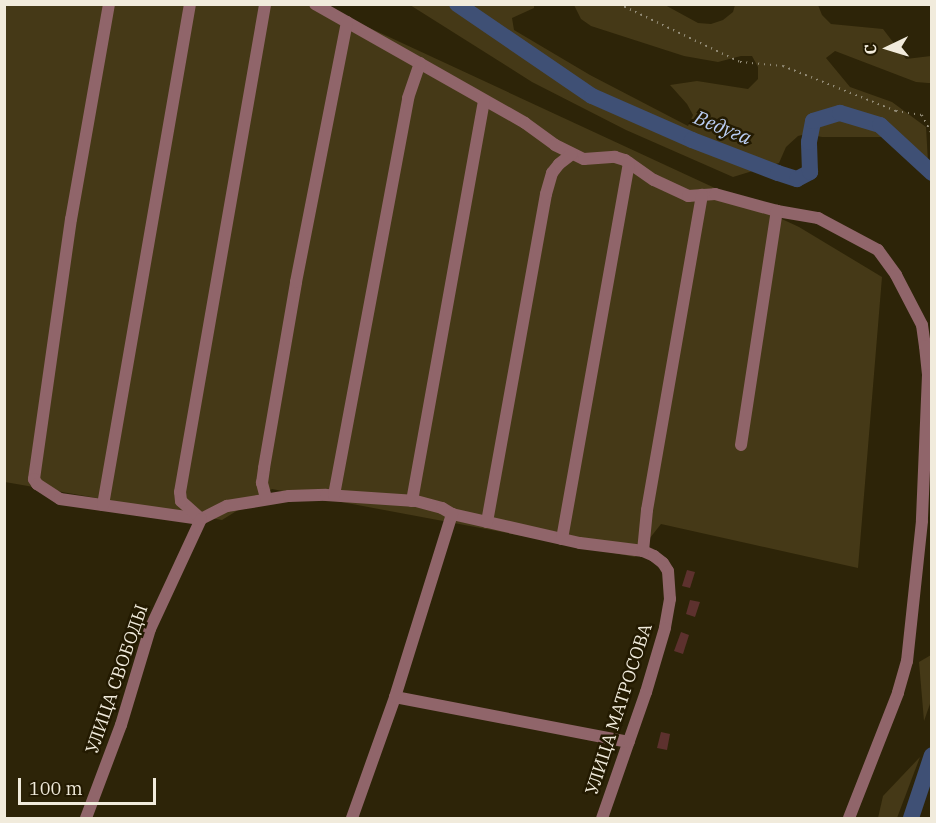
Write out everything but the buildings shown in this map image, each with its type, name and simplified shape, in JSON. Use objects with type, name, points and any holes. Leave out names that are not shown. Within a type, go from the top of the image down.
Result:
[{"type":"street","points":[[109,4],[71,219],[34,479],[46,492],[60,499],[201,519],[227,506],[266,498],[334,495],[412,501],[488,522],[562,538],[643,551],[647,510],[702,195]]},
{"type":"street","points":[[103,505],[190,4]]},
{"type":"street","points":[[201,519],[181,501],[180,492],[265,4]]},
{"type":"street","points":[[315,4],[484,100],[572,154],[584,159],[615,157],[629,163],[672,190],[688,196],[715,194],[777,211],[818,218],[878,250],[896,275],[922,326],[928,375],[922,510],[912,634],[898,693],[849,819]]},
{"type":"street","points":[[266,498],[262,483],[270,433],[296,282],[347,22]]},
{"type":"street","points":[[334,495],[408,98],[420,63]]},
{"type":"street","points":[[412,501],[484,100]]},
{"type":"street","points":[[488,522],[546,194],[552,173],[572,154]]},
{"type":"street","points":[[562,538],[629,163]]},
{"type":"street","points":[[741,445],[777,211]]},
{"type":"street","points":[[352,819],[395,697],[453,514]]},
{"type":"street","name":"УЛИЦА СВОБОДЫ","points":[[86,819],[121,725],[150,629],[201,519]]},
{"type":"street","name":"УЛИЦА МАТРОСОВА","points":[[602,819],[646,692],[670,599],[668,571],[663,563],[643,551]]},
{"type":"street","points":[[395,697],[629,742]]},
{"type":"path","points":[[619,4],[740,62],[783,66],[896,111],[922,115],[932,134]]},
{"type":"shaded area","points":[[4,5],[320,5],[799,227],[882,277],[858,568],[661,524],[635,557],[272,489],[222,520],[5,482]]},
{"type":"shaded area","points":[[410,5],[534,5],[534,8],[512,18],[514,30],[590,75],[688,126],[693,115],[687,104],[670,85],[697,81],[748,89],[758,79],[758,67],[752,56],[741,56],[718,62],[684,56],[591,26],[581,19],[574,5],[665,5],[698,23],[711,24],[723,20],[733,12],[735,5],[818,5],[822,15],[831,24],[883,29],[906,59],[931,56],[931,83],[916,82],[835,51],[826,58],[850,87],[892,102],[926,127],[928,162],[919,152],[882,137],[822,137],[806,134],[798,136],[786,147],[779,163],[733,177],[626,130],[532,82]]},
{"type":"shaded area","points":[[931,655],[931,701],[924,721],[919,662]]},
{"type":"shaded area","points":[[920,757],[897,818],[878,818],[883,796]]},
{"type":"waterway","name":"Ведуга","points":[[457,4],[592,96],[692,140],[778,173],[797,179],[810,172],[809,142],[813,121],[840,113],[880,125],[932,173]]},
{"type":"waterway","name":"Ведуга","points":[[911,818],[932,755]]}]
